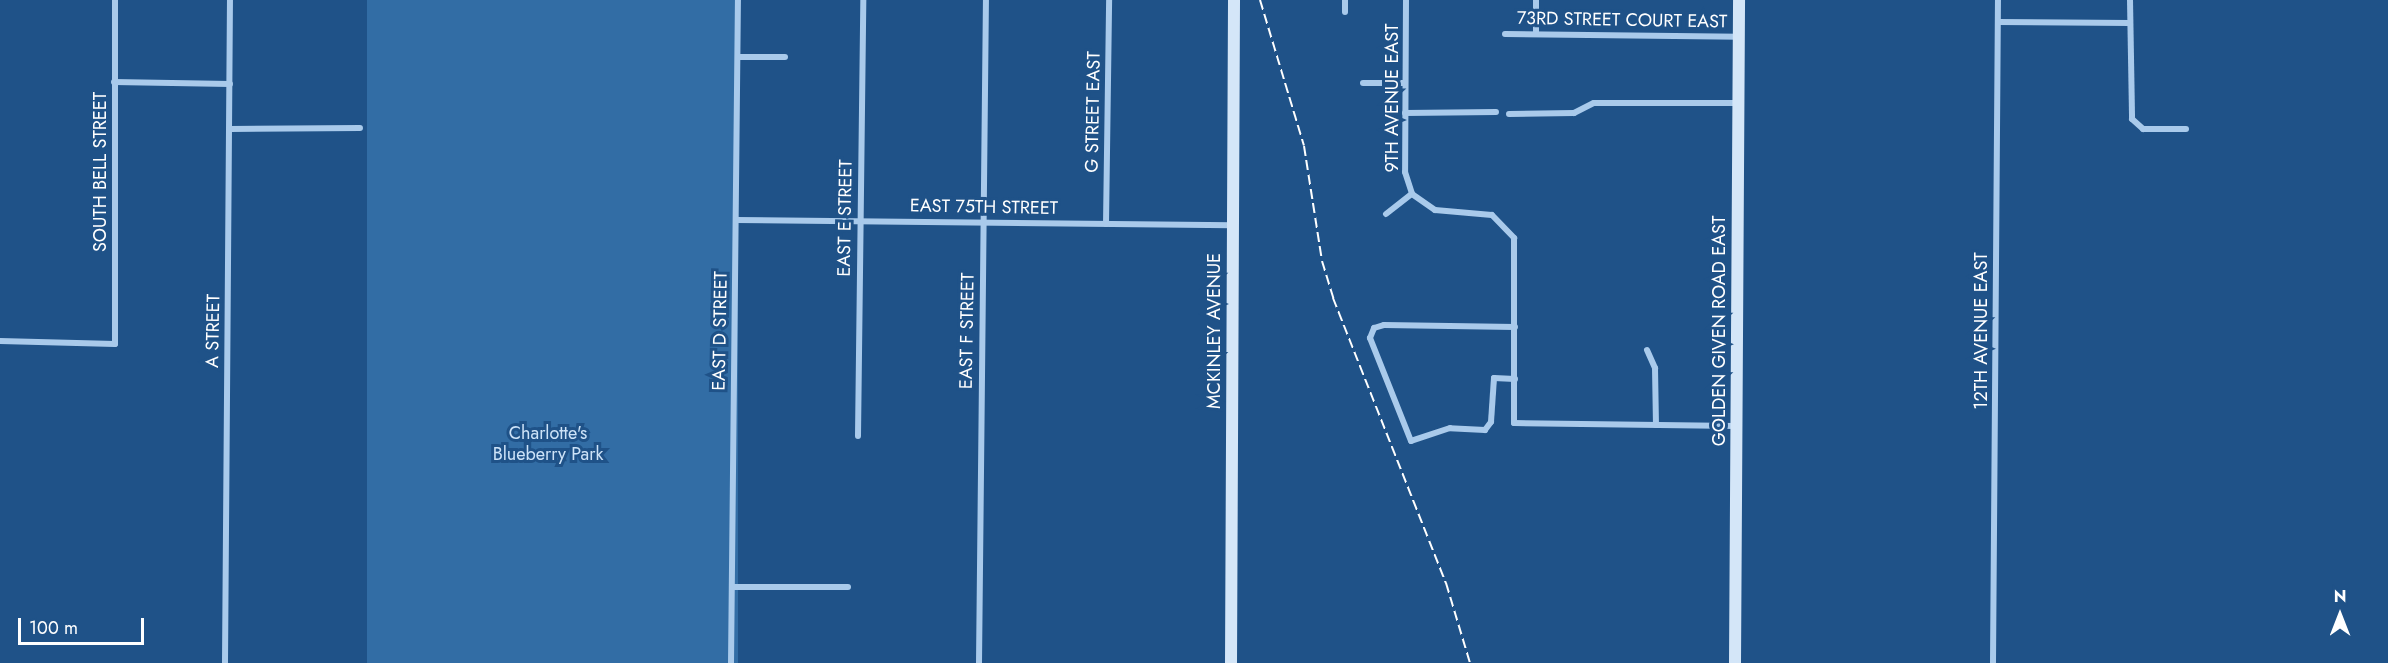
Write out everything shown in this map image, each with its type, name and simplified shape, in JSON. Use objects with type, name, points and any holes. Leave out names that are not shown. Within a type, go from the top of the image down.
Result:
[{"type":"street","name":"SOUTH BELL STREET","points":[[0,341],[115,344],[115,0]]},
{"type":"street","name":"A STREET","points":[[225,663],[230,0]]},
{"type":"street","name":"EAST D STREET","points":[[731,663],[738,0]]},
{"type":"street","name":"EAST E STREET","points":[[858,436],[863,0]]},
{"type":"street","name":"EAST F STREET","points":[[979,663],[986,0]]},
{"type":"street","name":"G STREET EAST","points":[[1106,224],[1109,0]]},
{"type":"street","name":"MCKINLEY AVENUE","points":[[1231,663],[1234,0]]},
{"type":"street","points":[[1345,0],[1345,12]]},
{"type":"street","name":"9TH AVENUE EAST","points":[[1406,0],[1405,172],[1412,194]]},
{"type":"street","points":[[1536,0],[1536,34]]},
{"type":"street","name":"GOLDEN GIVEN ROAD EAST","points":[[1735,663],[1738,0]]},
{"type":"street","name":"12TH AVENUE EAST","points":[[1993,663],[1998,0]]},
{"type":"street","points":[[2130,0],[2129,105],[2133,122],[2143,129],[2186,129]]},
{"type":"street","points":[[1998,22],[2130,23]]},
{"type":"street","name":"73RD STREET COURT EAST","points":[[1505,34],[1739,37]]},
{"type":"street","points":[[738,57],[785,57]]},
{"type":"street","points":[[114,82],[230,84]]},
{"type":"street","points":[[1363,83],[1405,83]]},
{"type":"street","points":[[1509,114],[1574,113],[1594,103],[1738,104]]},
{"type":"street","points":[[1405,113],[1496,112]]},
{"type":"street","points":[[230,129],[360,128]]},
{"type":"street","points":[[1386,214],[1412,194],[1435,210],[1482,212],[1506,225],[1515,247],[1514,423],[1736,426]]},
{"type":"street","name":"EAST 75TH STREET","points":[[736,220],[1232,225]]},
{"type":"street","points":[[1515,327],[1392,325],[1372,330],[1374,354],[1411,441],[1450,428],[1485,430],[1491,422],[1494,378],[1515,379]]},
{"type":"street","points":[[1647,350],[1655,368],[1656,425]]},
{"type":"street","points":[[732,587],[849,587]]},
{"type":"green space","name":"Charlotte's Blueberry Park","points":[[367,0],[738,0],[738,663],[367,663]]},
{"type":"railway","points":[[1260,0],[1304,146],[1322,261],[1333,298],[1446,583],[1470,663]]}]
